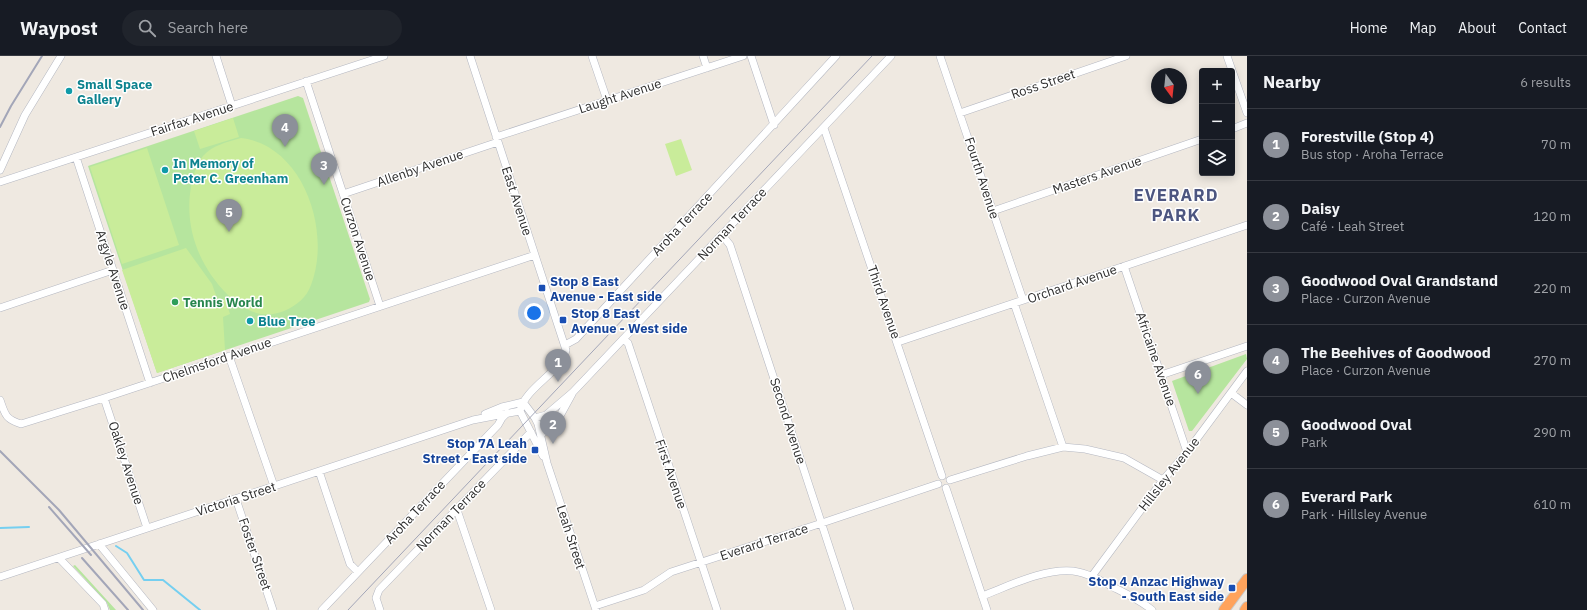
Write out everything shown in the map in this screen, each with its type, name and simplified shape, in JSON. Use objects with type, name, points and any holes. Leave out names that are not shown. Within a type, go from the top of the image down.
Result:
[{"type":"highway","points":[[1224,610],[1247,579]]},
{"type":"street","points":[[0,170],[25,115],[61,56]]},
{"type":"street","points":[[216,56],[232,106]]},
{"type":"street","name":"Fairfax Avenue","points":[[0,182],[384,56]]},
{"type":"street","name":"East Avenue","points":[[470,56],[565,345]]},
{"type":"street","points":[[592,56],[607,100]]},
{"type":"street","points":[[704,56],[707,68]]},
{"type":"street","name":"Laught Avenue","points":[[497,139],[607,100],[743,56]]},
{"type":"street","points":[[751,56],[774,125]]},
{"type":"street","name":"Aroha Terrace","points":[[565,345],[576,339],[836,56]]},
{"type":"street","name":"Norman Terrace","points":[[535,418],[546,416],[573,392],[891,56]]},
{"type":"street","name":"Fourth Avenue","points":[[940,56],[1023,300]]},
{"type":"street","name":"Ross Street","points":[[960,113],[1126,56]]},
{"type":"street","points":[[1227,56],[1247,113]]},
{"type":"street","name":"Curzon Avenue","points":[[306,82],[380,306]]},
{"type":"street","points":[[1235,127],[1247,123]]},
{"type":"street","name":"Third Avenue","points":[[824,128],[898,342],[942,476]]},
{"type":"street","name":"Allenby Avenue","points":[[343,194],[497,139]]},
{"type":"street","name":"Masters Avenue","points":[[992,212],[1199,140]]},
{"type":"street","name":"Argyle Avenue","points":[[76,157],[150,383]]},
{"type":"street","name":"Orchard Avenue","points":[[898,342],[1247,225]]},
{"type":"street","name":"Second Avenue","points":[[722,235],[730,245],[850,610]]},
{"type":"street","name":"Chelmsford Avenue","points":[[0,400],[6,416],[12,421],[21,424],[150,383],[535,254]]},
{"type":"street","name":"Africaine Avenue","points":[[1124,266],[1187,452]]},
{"type":"street","points":[[0,308],[113,270]]},
{"type":"street","points":[[1014,303],[1063,447]]},
{"type":"street","name":"First Avenue","points":[[623,340],[628,343],[717,610]]},
{"type":"street","points":[[520,411],[523,402],[562,360],[566,352],[565,345]]},
{"type":"street","points":[[1161,375],[1247,346]]},
{"type":"street","points":[[229,356],[274,486]]},
{"type":"street","name":"Hillsley Avenue","points":[[1092,576],[1163,480],[1187,452],[1247,371]]},
{"type":"street","name":"Norman Terrace","points":[[542,435],[561,414],[573,392]]},
{"type":"street","points":[[1231,393],[1247,405]]},
{"type":"street","name":"Oakley Avenue","points":[[104,398],[147,528]]},
{"type":"street","name":"Leah Street","points":[[523,402],[535,418],[542,435],[547,463]]},
{"type":"street","name":"Victoria Street","points":[[0,577],[473,420],[502,407],[523,402]]},
{"type":"street","name":"Leah Street","points":[[520,411],[547,463],[595,608]]},
{"type":"street","name":"Victoria Street","points":[[473,420],[520,411]]},
{"type":"street","name":"Aroha Terrace","points":[[322,610],[495,428],[507,413]]},
{"type":"street","name":"Norman Terrace","points":[[380,610],[377,601],[377,593],[532,432]]},
{"type":"street","points":[[950,480],[1027,456],[1063,447],[1084,449],[1124,458],[1163,480]]},
{"type":"street","points":[[319,471],[350,564],[358,572]]},
{"type":"street","points":[[946,488],[941,488],[938,484],[938,480],[942,476],[947,476],[950,480]]},
{"type":"street","points":[[946,488],[950,485],[950,480]]},
{"type":"street","name":"Everard Terrace","points":[[595,608],[644,590],[671,572],[822,524],[938,484]]},
{"type":"street","points":[[946,488],[987,610]]},
{"type":"street","name":"Foster Street","points":[[236,499],[273,610]]},
{"type":"street","points":[[457,510],[491,610]]},
{"type":"street","points":[[99,544],[153,610]]},
{"type":"street","points":[[59,558],[103,604],[105,610]]},
{"type":"street","points":[[982,596],[1030,578],[1058,571],[1073,572],[1092,576],[1140,600],[1152,610]]},
{"type":"green space","points":[[298,96],[303,98],[370,299],[369,302],[157,373],[88,166]]},
{"type":"green space","points":[[233,118],[239,137],[200,149],[194,131]]},
{"type":"green space","points":[[241,138],[263,144],[281,156],[296,173],[307,194],[314,217],[318,240],[317,263],[311,285],[307,293],[297,304],[276,314],[261,314],[253,312],[233,300],[217,283],[201,258],[192,231],[189,202],[191,187],[198,163],[211,149],[220,144]]},
{"type":"green space","points":[[681,139],[692,170],[676,176],[665,144]]},
{"type":"green space","points":[[147,148],[179,245],[122,264],[90,167]]},
{"type":"green space","name":"Tennis World","points":[[186,248],[212,284],[218,301],[225,299],[230,314],[223,317],[225,350],[157,373],[122,270]]},
{"type":"green space","points":[[1246,354],[1247,359],[1192,431],[1189,431],[1172,381]]},
{"type":"green space","points":[[75,565],[116,610],[110,610],[107,603],[73,566]]},
{"type":"waterway","points":[[0,528],[29,527]]},
{"type":"waterway","points":[[116,546],[127,553],[144,580],[163,580],[200,610]]},
{"type":"tram line","points":[[348,610],[872,56]]},
{"type":"railway","points":[[0,127],[11,106],[42,56]]},
{"type":"railway","points":[[0,451],[59,510],[143,610]]},
{"type":"railway","points":[[49,507],[91,555]]},
{"type":"railway","points":[[82,558],[128,610]]},
{"type":"place","name":"Small Space Gallery","points":[[69,91]]},
{"type":"place","name":"The Beehives of Goodwood","points":[[285,147]]},
{"type":"place","name":"In Memory of Peter C. Greenham","points":[[165,170]]},
{"type":"place","name":"Goodwood Oval Grandstand","points":[[324,185]]},
{"type":"place","name":"Goodwood Oval","points":[[229,232]]},
{"type":"place","name":"Stop 8 East Avenue - East side","points":[[542,288]]},
{"type":"place","name":"Tennis World","points":[[175,302]]},
{"type":"place","name":"Stop 8 East Avenue - West side","points":[[563,320]]},
{"type":"place","name":"Blue Tree","points":[[250,321]]},
{"type":"place","name":"Forestville (Stop 4)","points":[[558,382]]},
{"type":"place","name":"Everard Park","points":[[1198,394]]},
{"type":"place","name":"Daisy","points":[[553,444]]},
{"type":"place","name":"Stop 7A Leah Street - East side","points":[[535,450]]},
{"type":"place","name":"Stop 4 Anzac Highway - South East side","points":[[1232,588]]},
{"type":"district","name":"EVERARD PARK","points":[[1176,205]]}]
